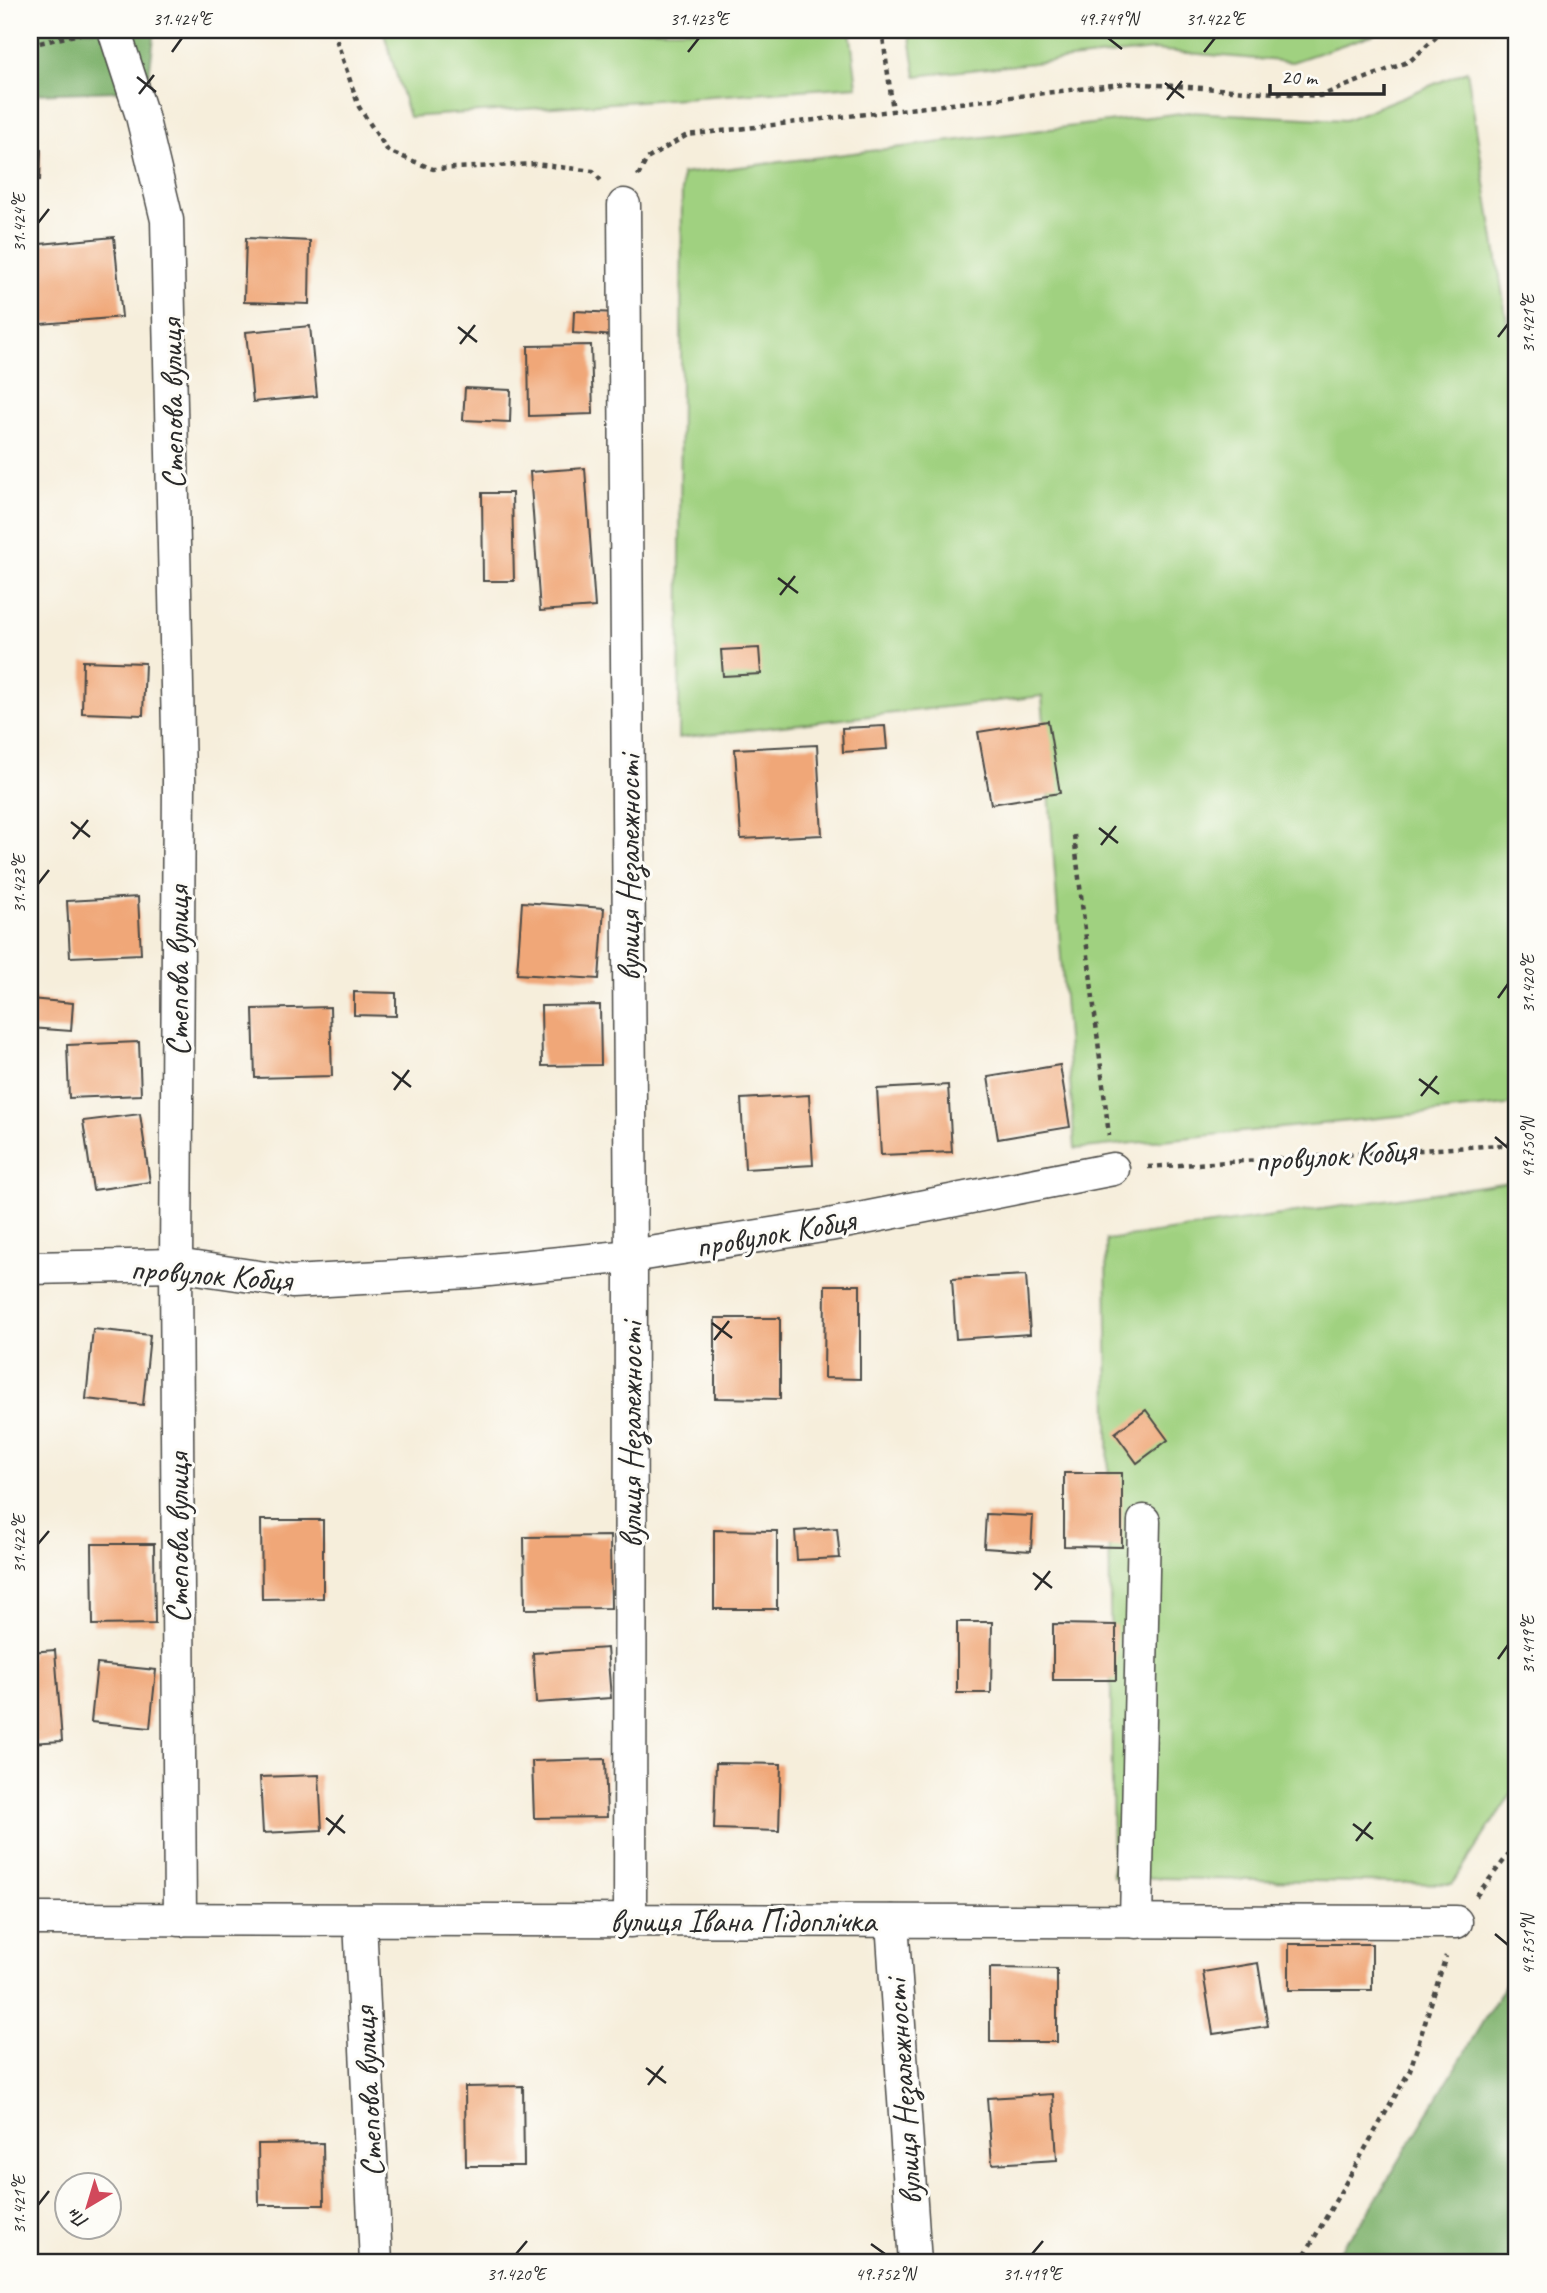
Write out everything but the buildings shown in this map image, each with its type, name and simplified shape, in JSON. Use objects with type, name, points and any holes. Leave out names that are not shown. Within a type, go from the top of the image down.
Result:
[{"type":"street","name":"Степова вулиця","points":[[102,31],[142,116],[167,220],[179,779],[176,1265],[180,1920]]},
{"type":"street","name":"вулиця Незалежності","points":[[624,205],[631,1256],[630,1921]]},
{"type":"street","name":"провулок Кобця","points":[[30,1268],[176,1265],[292,1282],[469,1272],[631,1256],[829,1225],[1113,1169]]},
{"type":"street","points":[[1136,1922],[1144,1521]]},
{"type":"street","name":"вулиця Івана Підоплічка","points":[[30,1919],[1456,1922]]},
{"type":"street","name":"Степова вулиця","points":[[360,1920],[376,2263]]},
{"type":"street","name":"вулиця Незалежності","points":[[892,1921],[915,2263]]},
{"type":"path","points":[[333,30],[359,107],[388,151],[433,169],[535,164],[593,171],[624,205],[647,159],[687,135],[1130,83],[1320,96],[1410,61],[1444,30]]},
{"type":"path","points":[[882,30],[893,111]]},
{"type":"path","points":[[30,45],[102,31]]},
{"type":"path","points":[[1074,835],[1113,1169]]},
{"type":"path","name":"провулок Кобця","points":[[1113,1169],[1517,1144]]},
{"type":"path","points":[[1300,2263],[1410,2070],[1456,1922],[1510,1853],[1517,1839]]},
{"type":"green space","points":[[30,30],[155,30],[147,90],[30,94]]},
{"type":"green space","points":[[383,30],[850,30],[857,86],[409,117]]},
{"type":"green space","points":[[909,30],[1381,30],[1292,62],[1153,50],[916,76]]},
{"type":"green space","points":[[1467,71],[1517,384],[1517,1104],[1075,1149],[1042,696],[679,738],[682,174],[1189,112],[1345,120]]},
{"type":"green space","points":[[1517,1181],[1517,1785],[1452,1884],[1113,1877],[1106,1240]]},
{"type":"green space","points":[[1517,1965],[1517,2263],[1329,2263],[1366,2216]]}]
